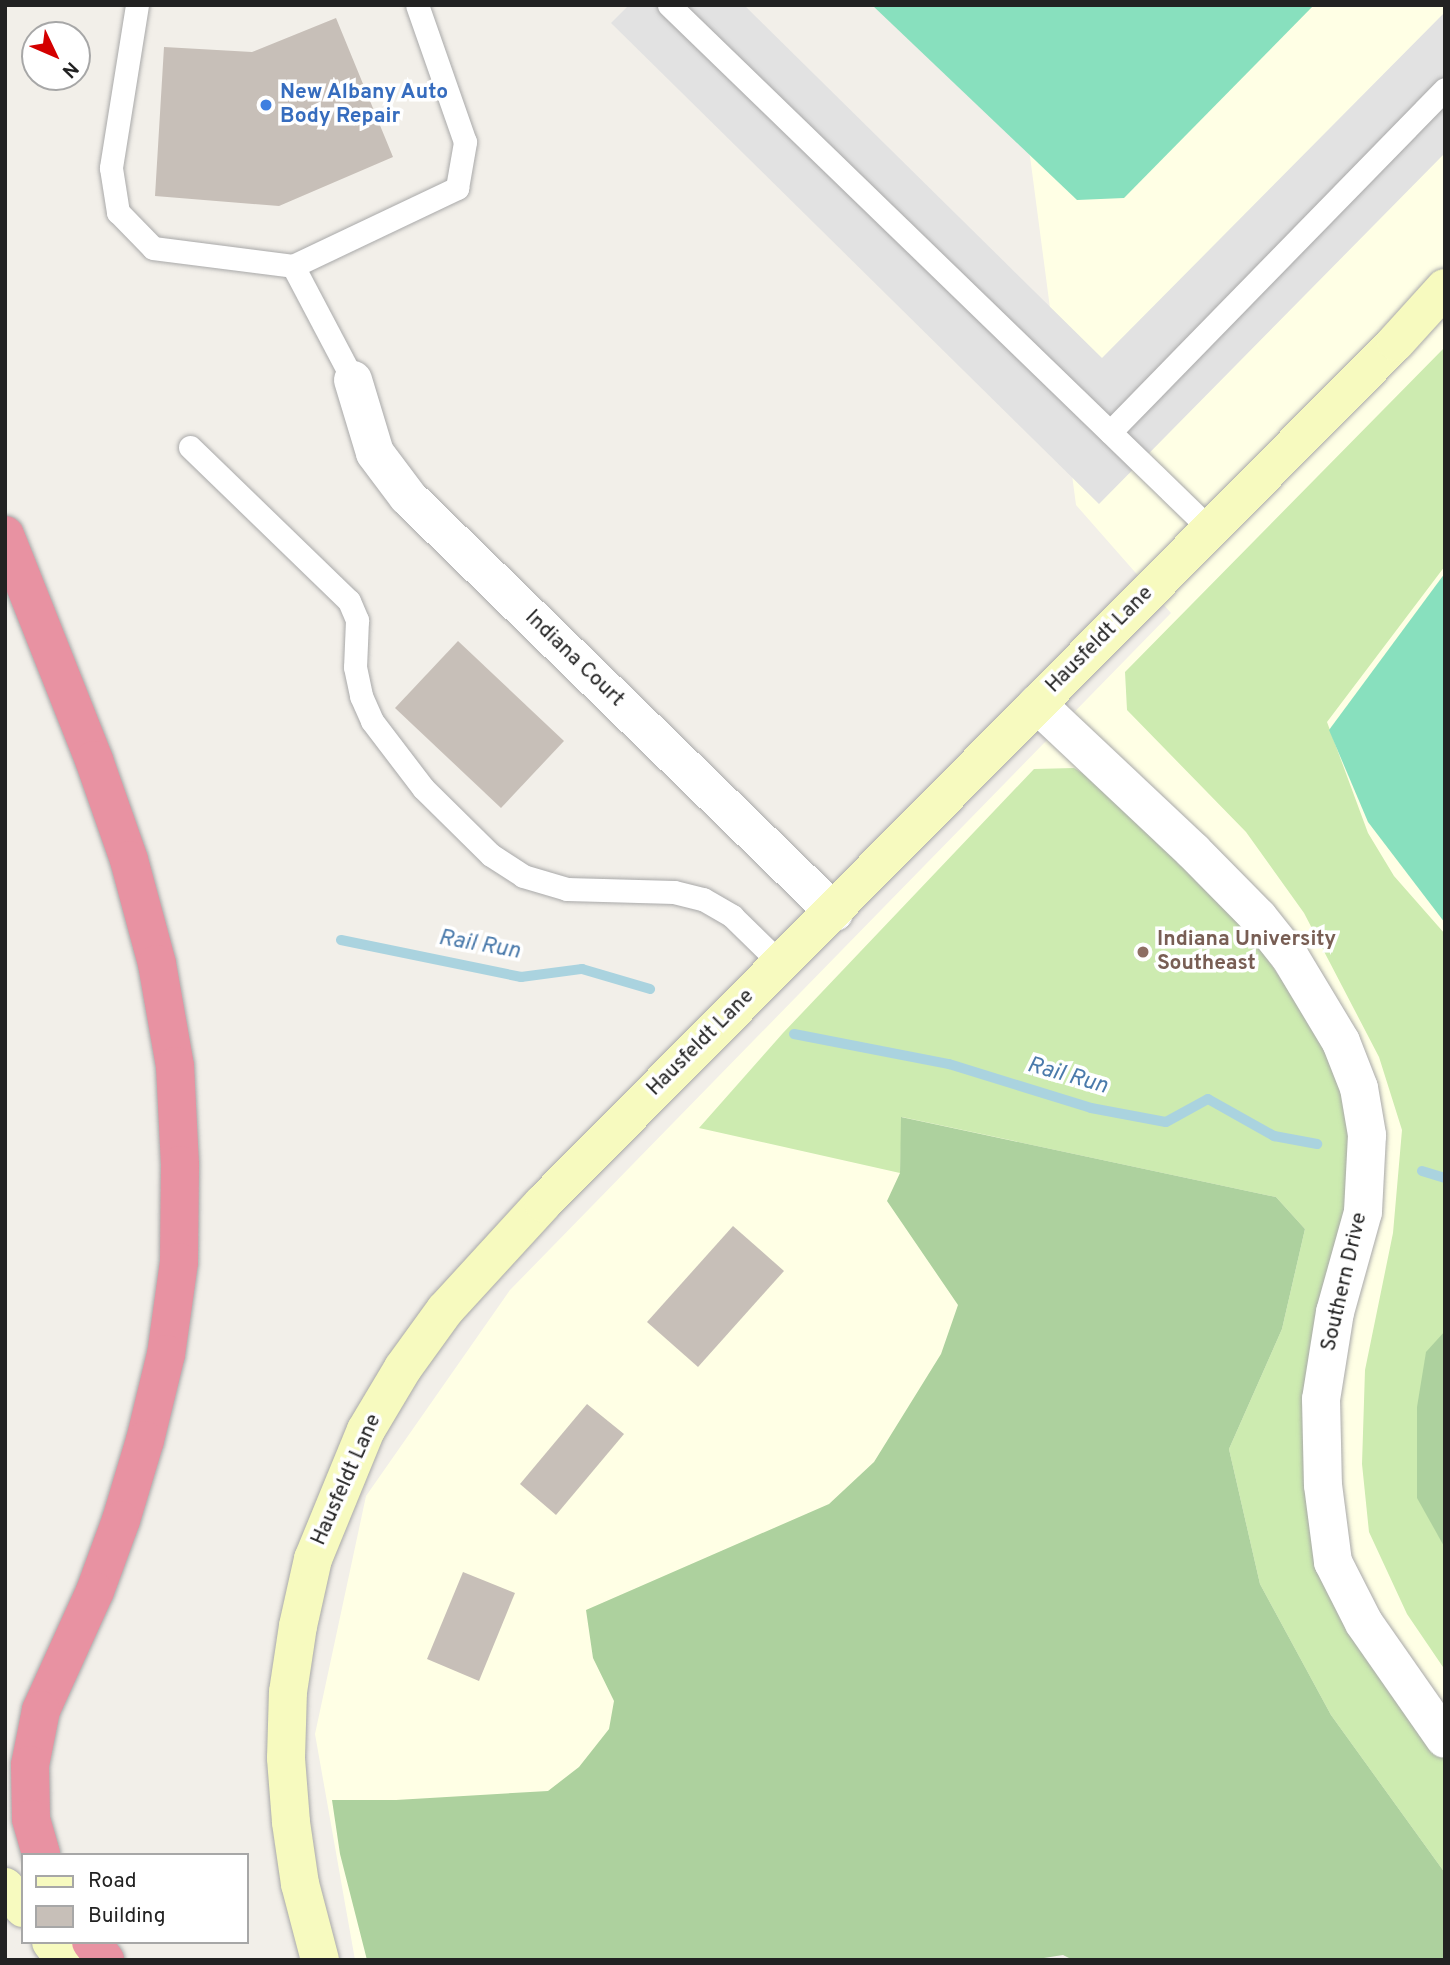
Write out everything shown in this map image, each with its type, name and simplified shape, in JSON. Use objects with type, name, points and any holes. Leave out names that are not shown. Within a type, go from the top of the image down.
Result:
[{"type":"highway","points":[[5,535],[94,760],[129,860],[157,964],[175,1066],[180,1164],[179,1262],[166,1354],[145,1440],[104,1568],[41,1710],[35,1737],[30,1765],[32,1819],[40,1853]]},
{"type":"highway","points":[[5,1769],[35,1737]]},
{"type":"highway","points":[[93,1944],[105,1960]]},
{"type":"street","name":"Hausfeldt Lane","points":[[320,1960],[300,1884],[291,1822],[286,1758],[288,1692],[298,1626],[313,1559],[366,1430],[402,1368],[445,1310],[543,1203],[1396,342],[1445,288]]},
{"type":"street","name":"Indiana Court","points":[[353,380],[375,453],[408,497],[834,912]]},
{"type":"street","name":"Southern Drive","points":[[1037,704],[1194,851],[1258,917],[1290,957],[1341,1042],[1359,1088],[1367,1135],[1363,1212],[1335,1312],[1321,1399],[1323,1485],[1333,1562],[1364,1623],[1445,1739]]},
{"type":"street","points":[[5,1887],[21,1906]]},
{"type":"street","points":[[53,1944],[65,1960]]},
{"type":"lane","points":[[137,5],[111,168],[118,212],[153,248],[293,266],[457,188],[465,142],[417,5]]},
{"type":"lane","points":[[669,5],[1210,529]]},
{"type":"lane","points":[[1110,432],[1445,89]]},
{"type":"lane","points":[[293,266],[353,380]]},
{"type":"lane","points":[[190,447],[349,601],[357,620],[355,667],[361,696],[372,721],[423,788],[491,855],[523,876],[567,889],[674,892],[702,899],[732,916],[781,964]]},
{"type":"shaded area","points":[[629,5],[744,5],[1102,358],[1445,12],[1445,153],[1099,504],[611,23]]},
{"type":"shaded area","name":"Indiana University Southeast","points":[[1010,5],[1445,5],[1445,1960],[1035,1928],[1000,1960],[355,1960],[315,1734],[366,1496],[510,1290],[1171,613],[1076,505]]},
{"type":"green space","points":[[872,5],[1314,5],[1124,198],[1077,200]]},
{"type":"green space","points":[[1445,347],[1445,566],[1327,722],[1368,833],[1394,876],[1445,934],[1445,1670],[1407,1614],[1369,1532],[1362,1464],[1365,1370],[1393,1233],[1402,1130],[1379,1057],[1304,913],[1246,832],[1127,710],[1125,672]]},
{"type":"green space","points":[[1445,573],[1445,923],[1368,822],[1329,730]]},
{"type":"green space","points":[[1074,768],[1121,797],[1249,933],[1320,1035],[1356,1134],[1325,1556],[1389,1678],[1445,1759],[1445,1873],[1331,1715],[1260,1584],[1229,1449],[1282,1329],[1305,1229],[1276,1197],[902,1117],[900,1173],[699,1128],[783,1033],[1034,769]]},
{"type":"green space","points":[[901,1117],[1276,1197],[1305,1229],[1282,1329],[1229,1449],[1260,1584],[1331,1715],[1445,1873],[1445,1960],[1073,1960],[1063,1955],[1031,1960],[367,1960],[340,1854],[332,1800],[396,1800],[548,1791],[579,1767],[609,1729],[614,1701],[593,1658],[586,1610],[829,1504],[874,1462],[941,1354],[958,1305],[887,1201],[900,1173]]},
{"type":"green space","points":[[1445,1331],[1445,1548],[1417,1498],[1417,1407],[1426,1352]]},
{"type":"building","name":"New Albany Auto Body Repair","points":[[336,18],[393,157],[279,206],[155,196],[164,47],[252,52]]},
{"type":"building","points":[[458,641],[564,741],[501,808],[395,708]]},
{"type":"building","points":[[733,1226],[784,1271],[698,1367],[647,1322]]},
{"type":"building","points":[[587,1404],[624,1434],[556,1515],[520,1484]]},
{"type":"building","points":[[463,1572],[515,1593],[479,1681],[427,1659]]},
{"type":"waterway","name":"Rail Run","points":[[341,940],[521,977],[582,969],[650,989]]},
{"type":"waterway","name":"Rail Run","points":[[794,1034],[949,1064],[1091,1108],[1166,1122],[1208,1099],[1274,1136],[1317,1144]]},
{"type":"waterway","name":"Rail Run","points":[[1422,1171],[1445,1178]]},
{"type":"place","name":"New Albany Auto Body Repair","points":[[266,105]]},
{"type":"place","name":"Indiana University Southeast","points":[[1143,952]]}]
